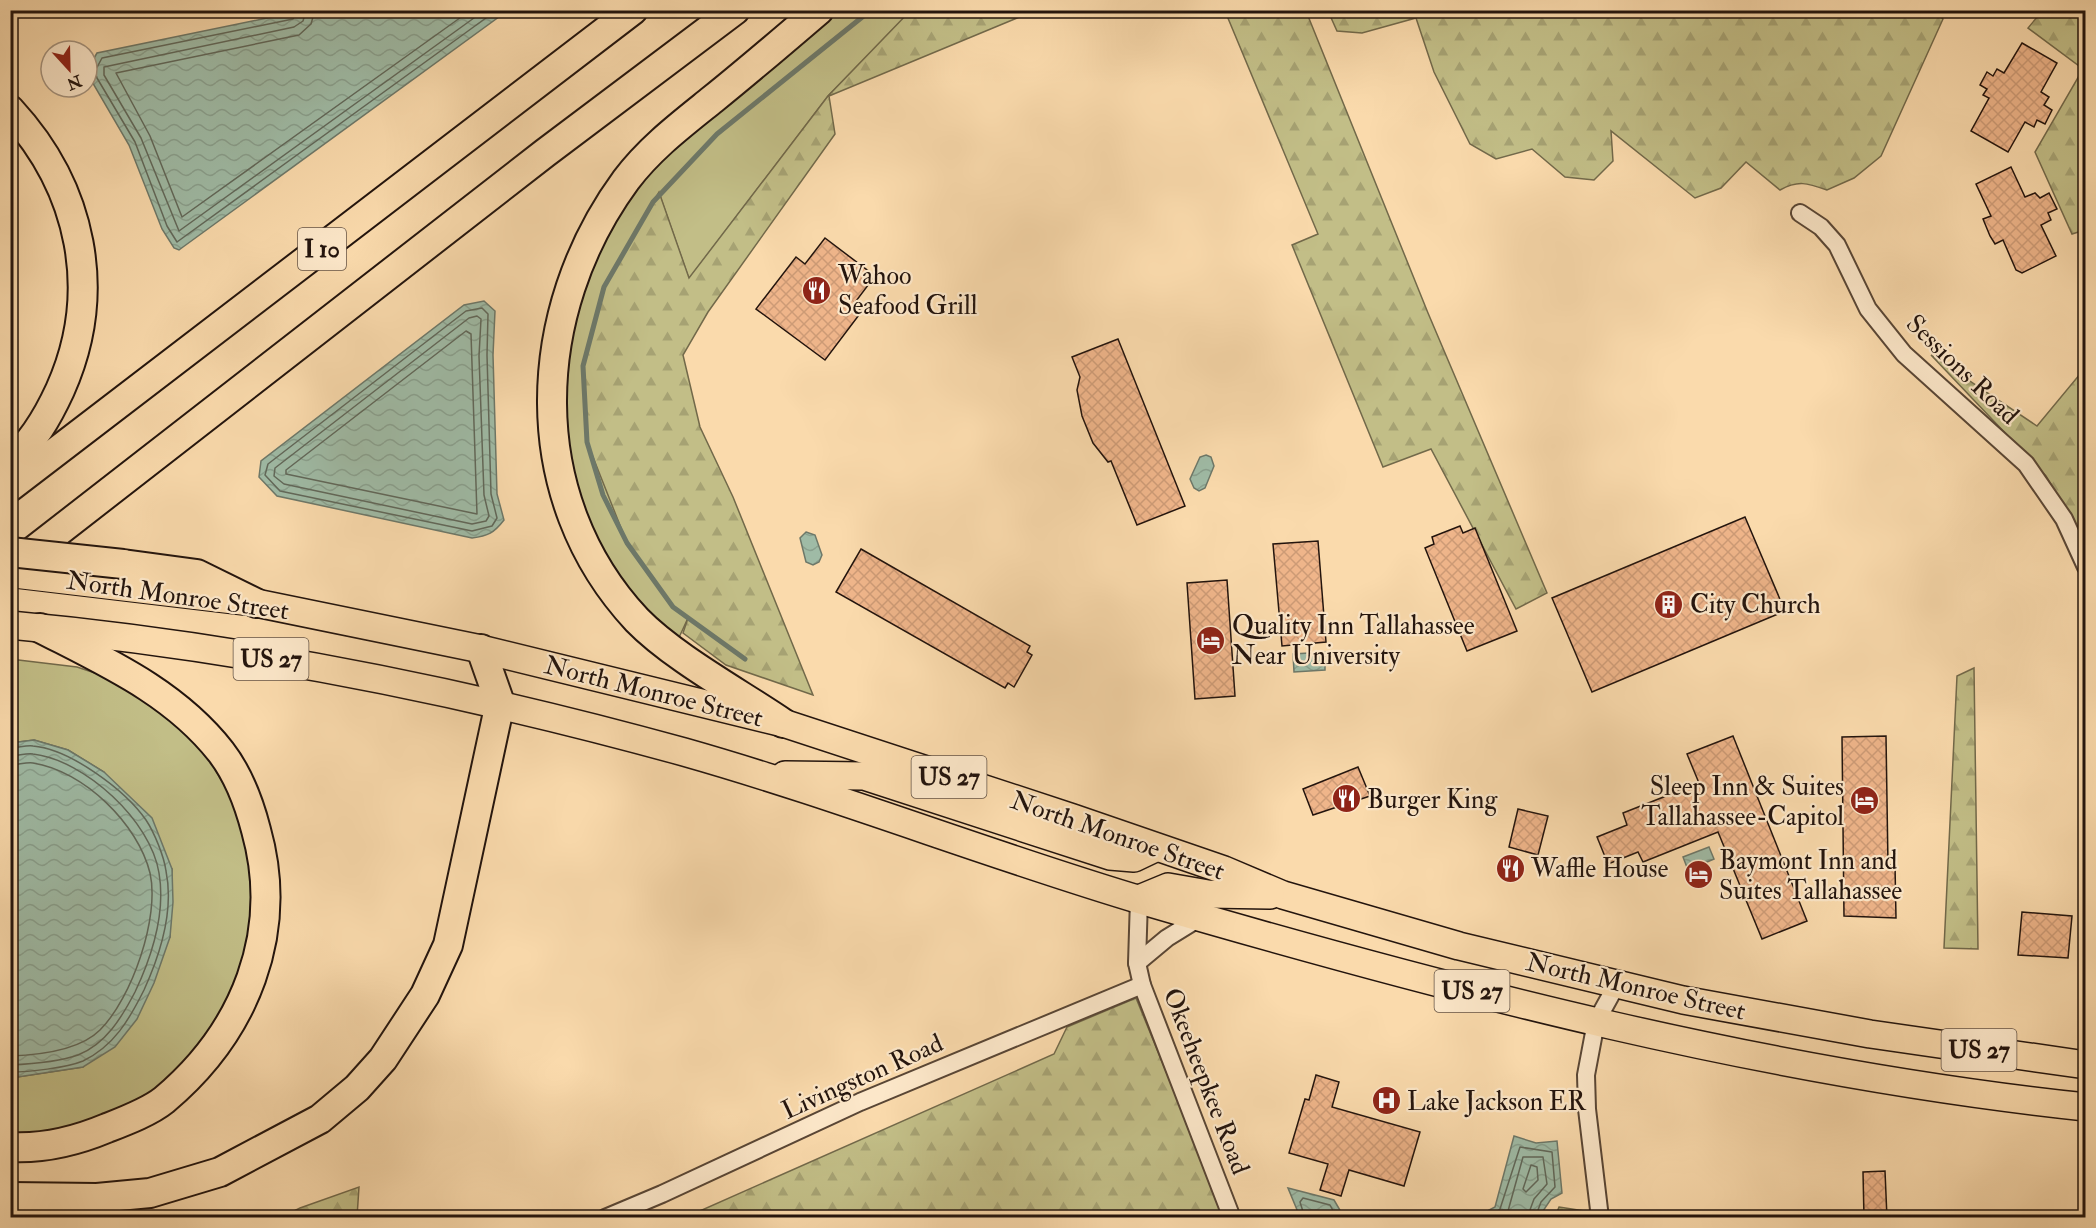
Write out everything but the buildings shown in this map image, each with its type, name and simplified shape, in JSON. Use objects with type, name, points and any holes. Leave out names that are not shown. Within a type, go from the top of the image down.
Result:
[{"type":"highway","name":"I 10","points":[[10,487],[633,10]]},
{"type":"highway","name":"I 10","points":[[10,569],[545,153],[735,10]]},
{"type":"highway","points":[[783,723],[659,640],[610,587],[586,547],[562,486],[553,436],[551,383],[566,301],[579,263],[602,217],[627,180],[656,147],[819,10]]},
{"type":"highway","points":[[10,110],[34,136],[54,168],[70,203],[79,239],[82,281],[81,318],[72,363],[50,411],[22,452],[10,461]]},
{"type":"highway","points":[[10,552],[197,574],[256,603]]},
{"type":"highway","name":"North Monroe Street","points":[[256,603],[481,649],[783,723],[1224,870],[1283,895],[1459,946],[1683,1000],[1898,1038],[2085,1065]]},
{"type":"highway","name":"North Monroe Street","points":[[10,625],[233,651],[500,703],[758,775],[1139,899],[1405,975],[1596,1023],[1893,1080],[2085,1107]]},
{"type":"highway","points":[[10,1146],[74,1142],[119,1124],[162,1101],[200,1065],[231,1024],[254,974],[266,915],[264,859],[258,836],[248,801],[222,753],[185,712],[136,677],[40,628]]},
{"type":"highway","points":[[10,1197],[97,1198],[150,1193],[220,1172],[320,1119],[357,1088],[383,1059],[425,995],[448,945],[500,703],[481,649]]},
{"type":"highway","points":[[758,775],[864,776],[1110,856],[1134,858],[1155,848]]},
{"type":"highway","points":[[1139,899],[1168,887],[1208,894],[1283,895]]},
{"type":"highway","points":[[1893,1080],[1898,1038]]},
{"type":"main road","name":"North Monroe Street","points":[[10,574],[256,603]]},
{"type":"street","name":"Sessions Road","points":[[1800,213],[1821,227],[1837,245],[1868,309],[1904,354],[2026,464],[2064,519],[2085,567]]},
{"type":"street","name":"Okeeheepkee Road","points":[[1139,899],[1137,963],[1142,985],[1232,1218]]},
{"type":"street","name":"Okeeheepkee Road","points":[[1137,963],[1167,938],[1202,917]]},
{"type":"street","points":[[1600,1218],[1586,1075],[1596,1023],[1617,984]]},
{"type":"street","name":"Livingston Road","points":[[605,1218],[860,1102],[1142,985]]},
{"type":"green space","points":[[911,10],[1034,11],[829,96],[835,134],[708,312],[683,355],[700,427],[733,497],[813,695],[726,665],[683,633],[688,618],[673,607],[627,543],[587,442],[583,366],[604,287],[659,192],[689,278],[828,96]]},
{"type":"green space","points":[[2043,10],[2080,11],[2085,16],[2085,230],[2072,234],[2035,152],[2083,69],[2028,28]]},
{"type":"green space","points":[[829,11],[911,11],[828,96],[689,279],[659,193],[673,607],[688,618],[676,644],[601,559],[559,435],[573,298],[638,178]]},
{"type":"green space","points":[[1225,11],[1306,11],[1428,313],[1547,593],[1516,609],[1431,449],[1383,467],[1292,245],[1318,234]]},
{"type":"green space","points":[[1328,11],[1935,11],[1943,19],[1881,156],[1854,178],[1827,190],[1803,184],[1792,185],[1780,190],[1746,162],[1721,188],[1695,198],[1611,131],[1613,161],[1594,180],[1565,177],[1532,149],[1496,159],[1470,144],[1434,72],[1416,18],[1362,33],[1337,31]]},
{"type":"green space","points":[[1931,355],[2037,426],[2085,368],[2085,542],[2046,476]]},
{"type":"green space","points":[[10,659],[77,667],[101,675],[127,686],[174,720],[209,759],[231,797],[246,834],[254,892],[244,966],[206,1043],[157,1089],[136,1104],[55,1132],[11,1136],[11,1078],[83,1067],[170,937],[172,869],[104,772],[68,750],[34,740],[11,743]]},
{"type":"green space","points":[[1974,668],[1978,949],[1944,948],[1957,676]]},
{"type":"green space","points":[[1136,998],[1223,1217],[684,1218],[1054,1054],[1067,1027]]},
{"type":"green space","points":[[359,1187],[357,1217],[282,1217],[300,1208]]},
{"type":"green space","points":[[1559,1207],[1584,1211],[1585,1217],[1555,1217]]},
{"type":"water","points":[[306,10],[507,11],[179,250],[174,248],[162,229],[129,145],[99,94],[99,53]]},
{"type":"water","points":[[484,301],[495,311],[493,355],[497,494],[504,520],[494,531],[472,538],[277,496],[259,477],[261,461],[464,305]]},
{"type":"water","points":[[1206,455],[1211,457],[1214,466],[1205,488],[1199,491],[1194,488],[1190,479],[1200,457]]},
{"type":"water","points":[[806,532],[815,535],[822,555],[819,562],[813,565],[806,562],[800,538]]},
{"type":"water","points":[[1325,652],[1325,670],[1294,672],[1293,654]]},
{"type":"water","points":[[34,740],[68,750],[104,772],[152,818],[172,869],[173,902],[170,937],[154,983],[137,1019],[115,1047],[83,1067],[11,1078],[11,743]]},
{"type":"water","points":[[1709,847],[1714,859],[1688,870],[1683,857]]},
{"type":"water","points":[[1514,1136],[1536,1143],[1557,1141],[1562,1193],[1551,1199],[1539,1217],[1476,1217],[1495,1207]]},
{"type":"water","points":[[1288,1188],[1334,1200],[1344,1217],[1300,1217]]},
{"type":"waterway","points":[[745,659],[673,607],[627,543],[603,495],[587,442],[583,366],[604,287],[653,202],[717,134],[871,10]]},
{"type":"place","name":"Wahoo Seafood Grill","points":[[817,290]]},
{"type":"place","name":"City Church","points":[[1669,604]]},
{"type":"place","name":"Quality Inn Tallahassee Near University","points":[[1211,640]]},
{"type":"place","name":"Burger King","points":[[1346,799]]},
{"type":"place","name":"Sleep Inn & Suites Tallahassee-Capitol","points":[[1865,801]]},
{"type":"place","name":"Waffle House","points":[[1510,868]]},
{"type":"place","name":"Baymont Inn and Suites Tallahassee","points":[[1698,875]]},
{"type":"place","name":"Lake Jackson ER","points":[[1386,1101]]}]
